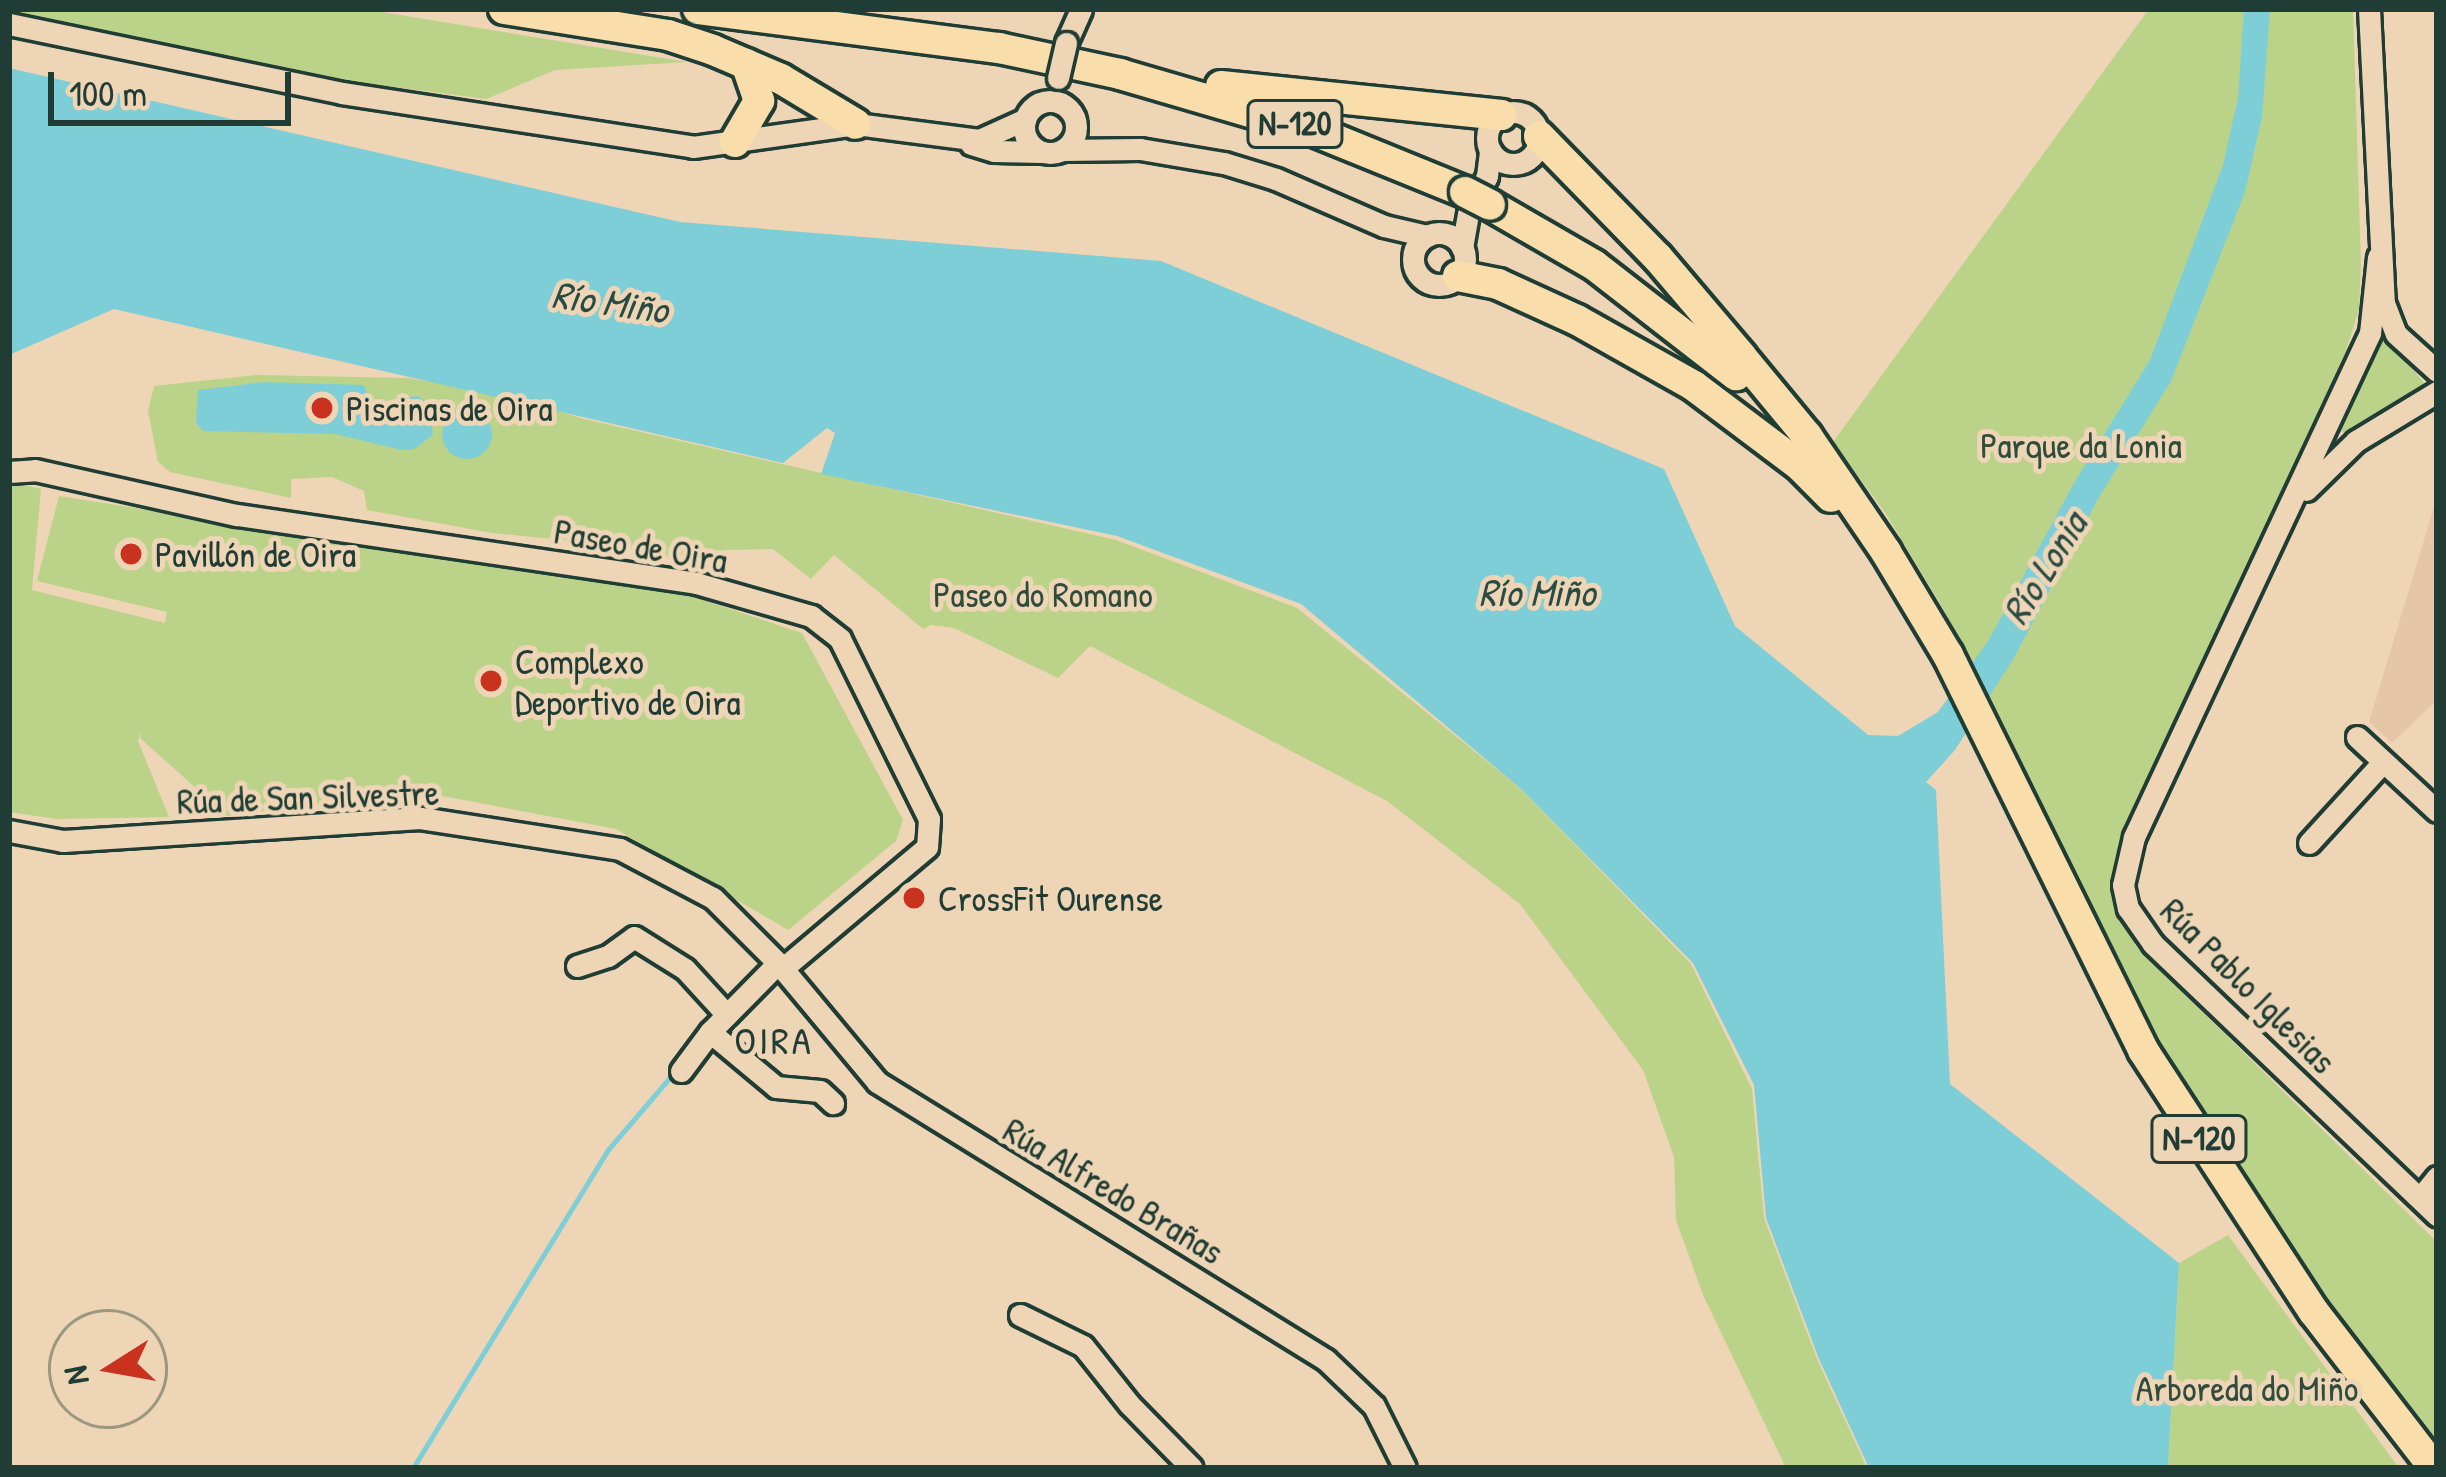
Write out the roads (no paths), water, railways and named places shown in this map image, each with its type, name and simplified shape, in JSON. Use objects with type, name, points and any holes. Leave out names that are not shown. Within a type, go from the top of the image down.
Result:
[{"type":"highway","points":[[504,9],[668,35],[746,64],[856,124]]},
{"type":"highway","name":"N-120","points":[[698,9],[999,48],[1120,74],[1312,130],[1478,197],[1594,265],[1667,317],[1770,408],[1838,484],[1886,552],[1948,655],[2154,1067],[2289,1277],[2434,1468]]},
{"type":"highway","points":[[735,142],[759,100],[746,64]]},
{"type":"highway","points":[[1120,74],[1502,115]]},
{"type":"highway","points":[[1539,136],[1658,258],[1807,436],[1838,484]]},
{"type":"highway","points":[[1460,262],[1694,386],[1799,465],[1886,552]]},
{"type":"street","points":[[1058,78],[1072,117],[1073,140],[1052,151],[1029,142],[1032,111],[1058,78],[1077,9]]},
{"type":"street","points":[[2369,9],[2378,257],[2384,302],[2396,334],[2437,371]]},
{"type":"street","points":[[9,24],[500,119],[693,147],[856,124],[896,125],[994,151],[1139,149],[1253,170],[1405,233],[1452,236],[1460,262]]},
{"type":"street","points":[[953,137],[994,136],[1054,101],[1072,117],[1139,149]]},
{"type":"street","points":[[1348,211],[1413,261],[1420,277],[1435,285],[1460,262],[1478,197],[1490,149],[1488,134],[1502,115],[1526,116],[1539,136],[1535,152],[1515,164],[1478,197],[1432,234],[1413,261]]},
{"type":"street","points":[[1490,149],[1500,160],[1515,164]]},
{"type":"street","name":"Rúa Pablo Iglesias","points":[[2378,257],[2370,333],[2134,838],[2124,871],[2125,895],[2153,944],[2437,1215]]},
{"type":"street","name":"Rúa Pablo Iglesias","points":[[2294,504],[2356,441],[2437,392]]},
{"type":"street","points":[[2328,421],[2334,435],[2356,441]]},
{"type":"street","name":"Paseo de Oira","points":[[9,472],[35,470],[237,515],[696,583],[811,616],[840,639],[928,819],[927,848],[780,966],[710,1032],[681,1071]]},
{"type":"street","points":[[2357,737],[2437,812]]},
{"type":"street","points":[[2309,843],[2383,761]]},
{"type":"street","name":"Rúa de San Silvestre","points":[[9,831],[63,841],[420,818],[620,849],[713,898],[780,966]]},
{"type":"street","points":[[577,965],[608,956],[634,937],[685,969],[727,1015]]},
{"type":"street","name":"Rúa Alfredo Brañas","points":[[780,966],[865,1071],[894,1094],[1326,1360],[1374,1406],[1405,1468]]},
{"type":"street","points":[[710,1032],[776,1087],[820,1091],[833,1103]]},
{"type":"street","points":[[2420,1198],[2437,1177]]},
{"type":"street","points":[[1020,1316],[1083,1346],[1130,1405],[1192,1468]]},
{"type":"water","name":"Río Miño","points":[[2244,9],[2270,9],[2262,117],[2245,192],[2171,381],[2098,499],[2014,658],[1955,750],[1926,782],[1936,790],[1950,1084],[2179,1263],[2168,1468],[1869,1468],[1819,1359],[1766,1218],[1754,1085],[1693,963],[1520,788],[1301,604],[1117,536],[821,474],[835,433],[827,428],[783,463],[114,309],[9,355],[9,68],[680,222],[1161,261],[1664,469],[1735,626],[1868,735],[1898,736],[1938,712],[1988,641],[2074,483],[2150,360],[2223,165],[2238,98]]},
{"type":"water","points":[[264,382],[364,385],[371,404],[418,396],[429,404],[433,435],[413,450],[401,450],[335,434],[203,431],[196,423],[198,390]]},
{"type":"water","points":[[467,409],[484,417],[492,434],[484,451],[467,459],[450,451],[442,434],[450,417]]},
{"type":"waterway","points":[[413,1468],[607,1151],[671,1076]]},
{"type":"place","name":"Piscinas de Oira","points":[[322,408]]},
{"type":"place","name":"Pavillón de Oira","points":[[131,554]]},
{"type":"place","name":"Complexo Deportivo de Oira","points":[[491,681]]},
{"type":"place","name":"CrossFit Ourense","points":[[914,898]]},
{"type":"district","name":"OIRA","points":[[774,1040]]},
{"type":"park label","name":"Parque da Lonia","points":[[2081,445]]},
{"type":"park label","name":"Paseo do Romano","points":[[1043,594]]},
{"type":"park label","name":"Arboreda do Miño","points":[[2247,1388]]},
{"type":"water label","name":"Río Lonia","points":[[2044,568]]}]
